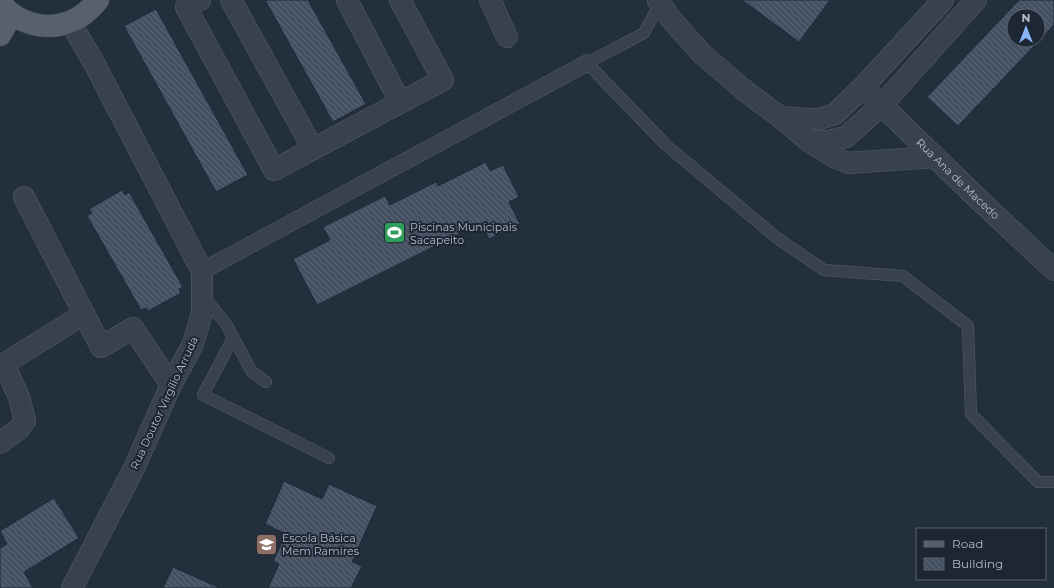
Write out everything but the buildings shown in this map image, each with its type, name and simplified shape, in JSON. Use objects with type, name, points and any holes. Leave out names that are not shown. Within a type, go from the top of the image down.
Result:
[{"type":"main road","points":[[0,35],[6,8],[30,23],[50,26],[70,22],[90,11],[98,0]]},
{"type":"street","points":[[200,0],[186,7],[274,170],[443,80],[400,0]]},
{"type":"street","points":[[231,0],[313,149]]},
{"type":"street","points":[[347,0],[400,102]]},
{"type":"street","points":[[490,0],[508,37]]},
{"type":"street","points":[[780,117],[806,120],[835,114],[864,87],[943,0]]},
{"type":"street","points":[[810,142],[828,141],[846,137],[882,105],[976,0]]},
{"type":"street","points":[[659,1],[670,18],[702,54],[744,90],[810,142],[834,157],[848,163],[934,156]]},
{"type":"street","name":"Rua Doutor Virgílio Arruda","points":[[70,22],[93,62],[202,271],[202,313],[193,344],[170,385],[134,468],[72,588]]},
{"type":"street","points":[[202,271],[587,63]]},
{"type":"street","name":"Rua Ana de Macedo","points":[[864,87],[1054,270]]},
{"type":"street","points":[[24,197],[101,347],[133,328],[170,385]]},
{"type":"street","points":[[0,443],[19,429],[25,420],[19,397],[4,364],[84,314]]},
{"type":"lane","points":[[659,1],[644,33],[587,63],[666,145],[778,238],[824,270],[903,276],[968,326],[971,414],[1038,482],[1054,482]]},
{"type":"lane","points":[[202,294],[226,324],[252,372],[266,382]]},
{"type":"lane","points":[[234,338],[203,395],[329,458]]},
{"type":"place","name":"Piscinas Munícipais Sacapeito","points":[[394,233]]},
{"type":"place","name":"Escola Básica Mem Ramires","points":[[267,544]]}]
